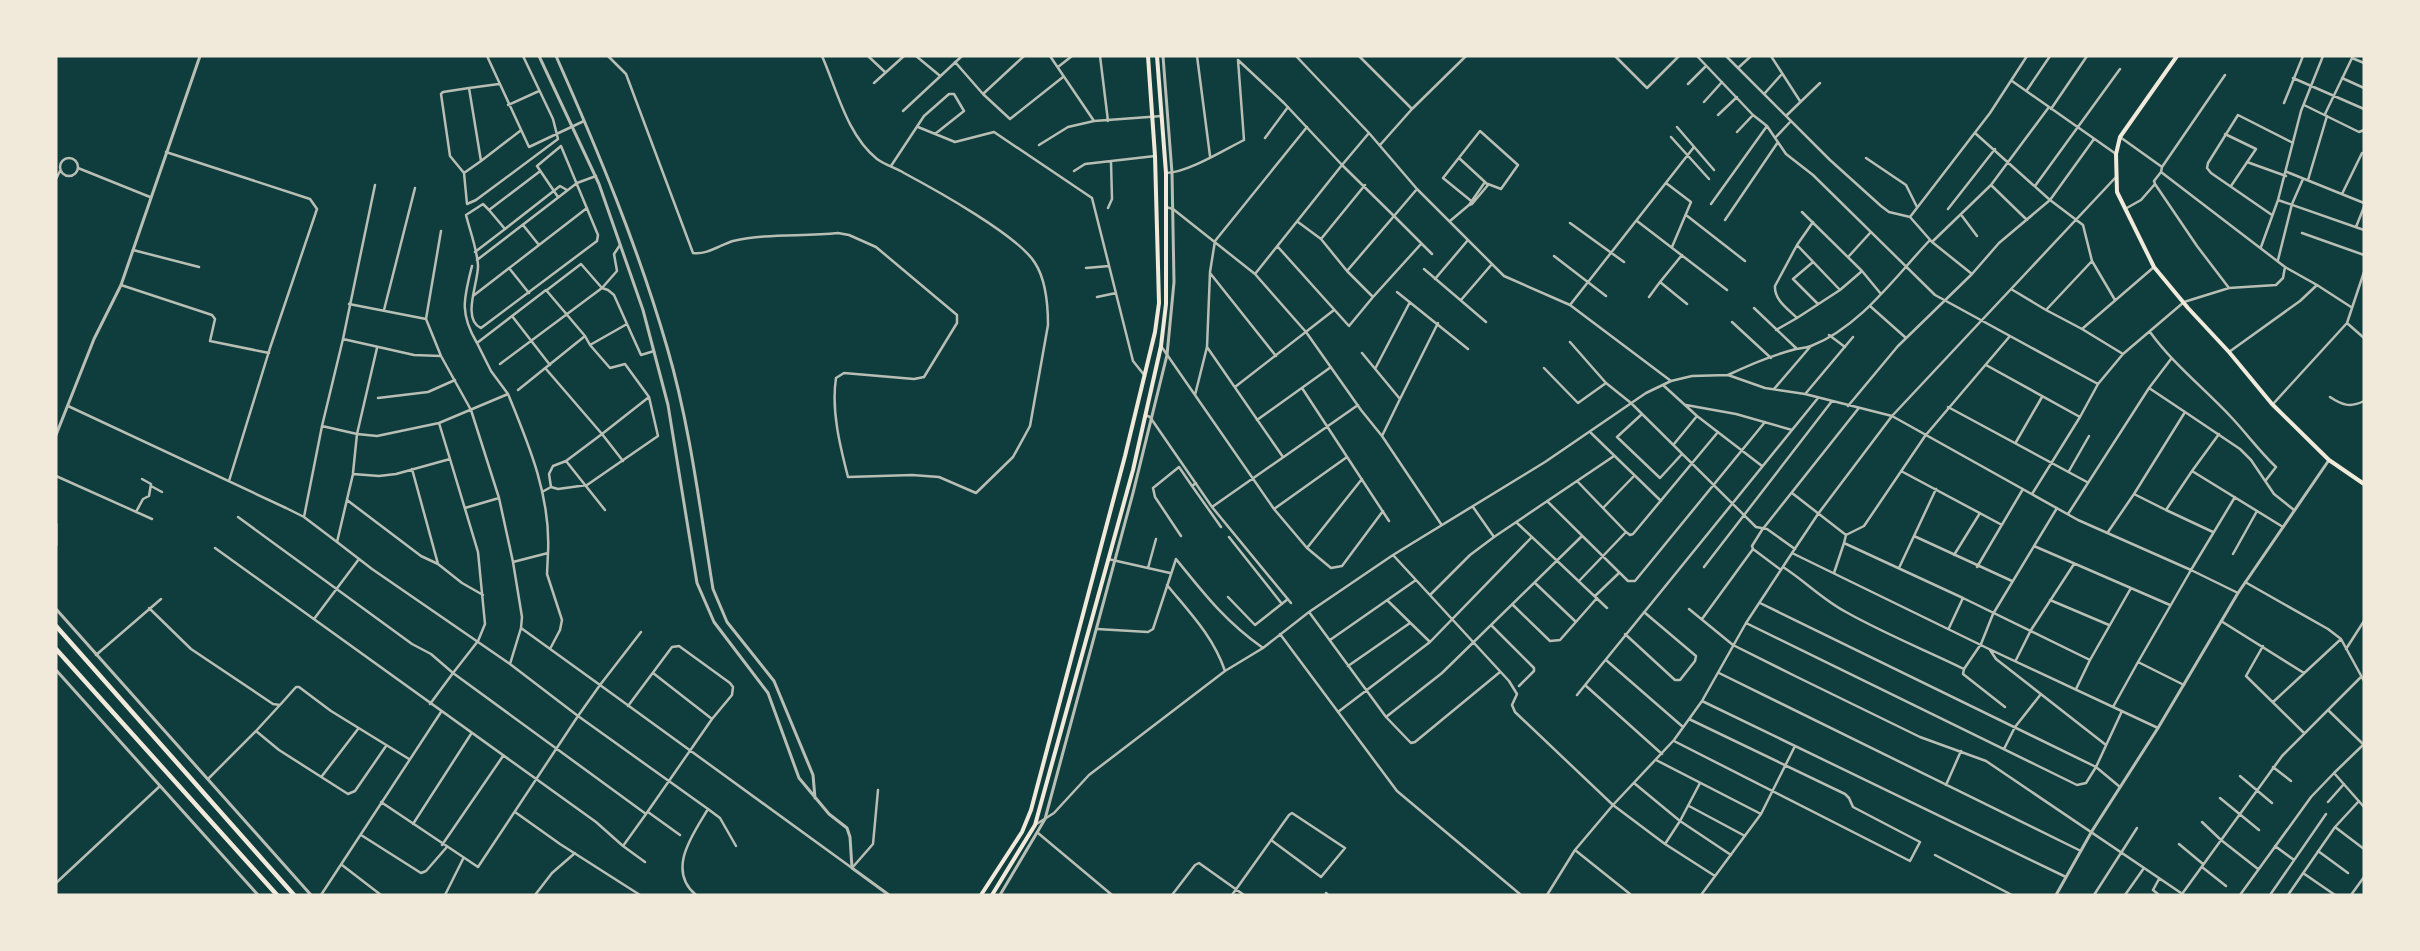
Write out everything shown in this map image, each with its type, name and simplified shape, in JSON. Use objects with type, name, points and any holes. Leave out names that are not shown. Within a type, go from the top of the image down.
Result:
[{"type":"highway","points":[[56,626],[294,895]]},
{"type":"highway","points":[[56,649],[277,895]]},
{"type":"main road","points":[[980,895],[1022,832],[1031,810],[1145,376],[1159,303],[1154,116],[1148,56]]},
{"type":"main road","points":[[992,895],[1035,825],[1119,518],[1161,346],[1166,304],[1166,173],[1157,56]]},
{"type":"main road","points":[[2177,56],[2120,137],[2116,154],[2117,192],[2154,267],[2230,352],[2272,404],[2329,460],[2364,484]]},
{"type":"main road","points":[[1164,142],[1170,141]]},
{"type":"main road","points":[[1167,263],[1174,263]]},
{"type":"main road","points":[[1166,304],[1173,304]]},
{"type":"main road","points":[[1164,327],[1170,328]]},
{"type":"main road","points":[[1119,518],[1126,520]]},
{"type":"main road","points":[[1030,836],[1035,839]]},
{"type":"main road","points":[[992,878],[1008,881]]},
{"type":"street","points":[[57,432],[66,405],[94,339],[120,285],[200,56]]},
{"type":"street","points":[[487,56],[529,147],[584,121]]},
{"type":"street","points":[[499,84],[443,92],[442,94],[450,156],[464,173],[465,202],[470,203],[558,139],[553,119],[524,56]]},
{"type":"street","points":[[539,56],[596,176],[643,310],[668,405],[700,590],[714,622],[768,693],[799,778],[828,814],[847,828],[850,837],[852,868]]},
{"type":"street","points":[[556,56],[613,188],[667,346],[676,382],[714,589],[719,606],[727,622],[774,682],[813,776],[815,798]]},
{"type":"street","points":[[608,56],[626,74],[693,253],[701,254],[733,241],[762,236],[838,233],[849,235],[876,246],[957,315],[957,323],[924,378],[914,379],[844,373],[836,378],[834,393],[842,456],[848,477],[912,475],[939,477],[976,494],[1013,457],[1030,426],[1048,325],[1048,310],[1041,274],[1025,249],[993,227],[878,159],[862,142],[844,110],[822,56]]},
{"type":"street","points":[[868,56],[885,72]]},
{"type":"street","points":[[874,83],[904,56]]},
{"type":"street","points":[[916,56],[940,75]]},
{"type":"street","points":[[903,111],[962,56]]},
{"type":"street","points":[[983,94],[1024,56]]},
{"type":"street","points":[[1050,56],[1094,121]]},
{"type":"street","points":[[1058,67],[1072,56]]},
{"type":"street","points":[[1100,56],[1108,121]]},
{"type":"street","points":[[1000,895],[1046,819],[1126,520],[1167,354],[1173,304],[1174,263],[1172,173],[1163,56]]},
{"type":"street","points":[[1197,56],[1210,156]]},
{"type":"street","points":[[1296,56],[1369,133],[1418,189],[1504,276],[1570,305],[1671,380]]},
{"type":"street","points":[[1359,56],[1412,109]]},
{"type":"street","points":[[1380,145],[1412,109],[1466,56]]},
{"type":"street","points":[[1615,56],[1647,88],[1679,56]]},
{"type":"street","points":[[1697,56],[1752,115],[1767,126],[1786,154],[1813,175],[1905,267],[1944,301],[2098,384]]},
{"type":"street","points":[[1726,56],[1791,121],[1881,206],[1889,212],[1910,217],[1931,241],[1972,274]]},
{"type":"street","points":[[1738,68],[1751,56]]},
{"type":"street","points":[[1770,56],[1800,101]]},
{"type":"street","points":[[1910,217],[1975,133],[2027,56]]},
{"type":"street","points":[[2027,91],[2050,56]]},
{"type":"street","points":[[1728,376],[1771,358],[1811,346],[1852,322],[1870,306],[1931,241],[1962,216],[1991,186],[2087,56]]},
{"type":"street","points":[[2284,103],[2303,56]]},
{"type":"street","points":[[2261,247],[2286,176],[2304,105],[2323,56]]},
{"type":"street","points":[[2308,180],[2333,96],[2352,57],[2364,63]]},
{"type":"street","points":[[1166,173],[1172,173],[1244,140],[1238,58]]},
{"type":"street","points":[[1238,58],[1432,254]]},
{"type":"street","points":[[955,62],[983,94],[1010,119],[1063,77]]},
{"type":"street","points":[[1688,84],[1706,66]]},
{"type":"street","points":[[2036,186],[2120,69]]},
{"type":"street","points":[[1764,93],[1782,74]]},
{"type":"street","points":[[2125,209],[2141,200],[2155,184],[2154,181],[2161,172],[2162,167],[2225,75]]},
{"type":"street","points":[[2293,78],[2364,109]]},
{"type":"street","points":[[2342,78],[2364,88]]},
{"type":"street","points":[[2012,80],[2116,154]]},
{"type":"street","points":[[1704,102],[1722,82]]},
{"type":"street","points":[[1787,115],[1820,83]]},
{"type":"street","points":[[469,88],[481,162]]},
{"type":"street","points":[[508,105],[539,92]]},
{"type":"street","points":[[891,166],[924,116],[949,94],[954,94],[964,111],[935,134]]},
{"type":"street","points":[[1718,115],[1737,97]]},
{"type":"street","points":[[2304,105],[2359,132],[2364,130]]},
{"type":"street","points":[[1265,138],[1288,107]]},
{"type":"street","points":[[1736,132],[1752,115]]},
{"type":"street","points":[[2272,215],[2207,168],[2208,163],[2235,119],[2240,115],[2293,143]]},
{"type":"street","points":[[1038,145],[1068,127],[1094,121],[1162,116]]},
{"type":"street","points":[[1776,138],[1791,121]]},
{"type":"street","points":[[1711,204],[1767,126]]},
{"type":"street","points":[[918,127],[955,142],[994,132],[1086,192],[1092,198],[1097,211],[1133,362],[1145,376]]},
{"type":"street","points":[[1195,395],[1207,347],[1210,272],[1215,241],[1307,127]]},
{"type":"street","points":[[1677,127],[1714,170]]},
{"type":"street","points":[[464,173],[520,131]]},
{"type":"street","points":[[1458,158],[1487,183],[1501,189],[1518,166],[1517,162],[1480,131],[1458,158],[1443,178],[1470,200]]},
{"type":"street","points":[[1256,274],[1369,133]]},
{"type":"street","points":[[1975,133],[2010,162],[2050,200],[2083,225],[2092,261],[2115,300]]},
{"type":"street","points":[[2225,134],[2256,147],[2231,186]]},
{"type":"street","points":[[1671,137],[1709,178]]},
{"type":"street","points":[[2120,137],[2162,167]]},
{"type":"street","points":[[1848,406],[1906,338],[1972,274],[1999,243],[2050,200],[2094,139]]},
{"type":"street","points":[[1724,220],[1778,142]]},
{"type":"street","points":[[505,229],[483,204],[466,215],[477,260],[472,312],[476,325],[481,328],[597,241],[598,235],[561,146],[538,163],[539,172],[558,197]]},
{"type":"street","points":[[1570,305],[1694,147]]},
{"type":"street","points":[[1948,209],[1995,149]]},
{"type":"street","points":[[166,152],[310,199],[315,204],[316,209],[229,481]]},
{"type":"street","points":[[2342,194],[2362,153]]},
{"type":"street","points":[[1074,170],[1085,164],[1155,156]]},
{"type":"street","points":[[56,179],[61,162],[68,158],[74,160],[78,168],[150,197]]},
{"type":"street","points":[[1866,158],[1906,185],[1917,207]]},
{"type":"street","points":[[1108,208],[1112,199],[1111,162]]},
{"type":"street","points":[[2247,162],[2286,176]]},
{"type":"street","points":[[59,168],[69,176],[74,175],[78,168]]},
{"type":"street","points":[[490,210],[539,172]]},
{"type":"street","points":[[2161,172],[2286,266],[2351,307]]},
{"type":"street","points":[[2287,172],[2364,203]]},
{"type":"street","points":[[477,260],[567,190],[577,183],[596,176]]},
{"type":"street","points":[[1548,895],[1575,850],[1613,805],[1674,740],[1702,701],[1746,623],[1818,514],[1892,416],[2065,229],[2076,220],[2116,177]]},
{"type":"street","points":[[2278,260],[2292,204],[2303,178]]},
{"type":"street","points":[[1450,222],[1472,204],[1487,183]]},
{"type":"street","points":[[1469,205],[1470,200],[1487,183]]},
{"type":"street","points":[[1666,183],[1691,202],[1672,247]]},
{"type":"street","points":[[2155,184],[2197,246],[2229,288]]},
{"type":"street","points":[[304,517],[375,185]]},
{"type":"street","points":[[1321,239],[1365,185]]},
{"type":"street","points":[[475,252],[560,186],[567,190]]},
{"type":"street","points":[[1991,186],[2028,220]]},
{"type":"street","points":[[384,310],[415,188]]},
{"type":"street","points":[[1347,271],[1418,189]]},
{"type":"street","points":[[2278,200],[2364,230]]},
{"type":"street","points":[[1166,207],[1173,209],[1256,274],[1306,332],[1382,436],[1441,524]]},
{"type":"street","points":[[2356,227],[2364,207]]},
{"type":"street","points":[[473,296],[587,208]]},
{"type":"street","points":[[1802,212],[1849,256],[1881,294]]},
{"type":"street","points":[[1686,214],[1745,261]]},
{"type":"street","points":[[1962,216],[1977,236]]},
{"type":"street","points":[[1636,221],[1727,290]]},
{"type":"street","points":[[1298,222],[1321,239],[1347,271],[1373,297]]},
{"type":"street","points":[[1797,318],[1778,299],[1775,290],[1797,245],[1813,222]]},
{"type":"street","points":[[1570,223],[1610,254],[1624,262]]},
{"type":"street","points":[[522,224],[539,245]]},
{"type":"street","points":[[441,231],[426,319],[441,356],[471,410],[499,498],[522,607],[521,628],[510,664]]},
{"type":"street","points":[[1849,256],[1870,233]]},
{"type":"street","points":[[2302,233],[2364,255]]},
{"type":"street","points":[[1435,279],[1469,240]]},
{"type":"street","points":[[1278,247],[1349,326],[1421,244]]},
{"type":"street","points":[[500,364],[602,288],[617,271],[614,254],[620,245]]},
{"type":"street","points":[[1797,245],[1840,290]]},
{"type":"street","points":[[132,250],[199,267]]},
{"type":"street","points":[[1649,297],[1682,255]]},
{"type":"street","points":[[1554,256],[1606,296]]},
{"type":"street","points":[[2046,310],[2092,261]]},
{"type":"street","points":[[1813,262],[1793,279],[1818,304]]},
{"type":"street","points":[[476,343],[581,264],[602,288],[614,295],[641,355],[654,351]]},
{"type":"street","points":[[1461,300],[1492,264]]},
{"type":"street","points":[[472,266],[465,296],[464,315],[468,328],[491,371],[508,394],[530,449],[542,492],[549,532],[548,574],[562,620],[560,630],[550,649]]},
{"type":"street","points":[[1086,268],[1109,266]]},
{"type":"street","points":[[2032,494],[2080,417],[2098,384],[2123,354],[2184,302],[2229,288],[2276,285],[2283,278],[2286,266]]},
{"type":"street","points":[[2082,329],[2154,267]]},
{"type":"street","points":[[509,268],[529,293]]},
{"type":"street","points":[[1424,268],[1486,322]]},
{"type":"street","points":[[1776,330],[1840,290],[1862,271]]},
{"type":"street","points":[[1210,272],[1276,356]]},
{"type":"street","points":[[2272,404],[2347,323],[2364,272]]},
{"type":"street","points":[[1660,282],[1687,304]]},
{"type":"street","points":[[120,285],[212,315],[215,319],[210,341],[269,353]]},
{"type":"street","points":[[2230,352],[2300,301],[2317,286]]},
{"type":"street","points":[[2011,289],[2123,354]]},
{"type":"street","points":[[542,492],[551,487],[558,489],[587,485],[658,436],[649,397],[625,364],[610,368],[546,290]]},
{"type":"street","points":[[1397,292],[1438,323],[1468,350]]},
{"type":"street","points":[[1097,297],[1116,293]]},
{"type":"street","points":[[1375,369],[1410,302]]},
{"type":"street","points":[[349,304],[426,319]]},
{"type":"street","points":[[1870,306],[1906,338]]},
{"type":"street","points":[[1754,308],[1796,349]]},
{"type":"street","points":[[1235,388],[1334,310]]},
{"type":"street","points":[[512,316],[550,366]]},
{"type":"street","points":[[1732,322],[1771,358]]},
{"type":"street","points":[[1382,436],[1438,323]]},
{"type":"street","points":[[2347,323],[2364,338]]},
{"type":"street","points":[[590,345],[626,324]]},
{"type":"street","points":[[2150,332],[2171,359],[2194,379],[2250,436],[2276,467],[2266,480]]},
{"type":"street","points":[[1830,335],[1845,346]]},
{"type":"street","points":[[518,390],[585,336]]},
{"type":"street","points":[[1834,574],[1846,535],[1864,526],[1900,470],[1925,436],[2010,336]]},
{"type":"street","points":[[1805,394],[1853,337]]},
{"type":"street","points":[[343,339],[414,355],[441,356]]},
{"type":"street","points":[[1570,342],[1606,383],[1631,403],[1674,444],[1756,527],[1762,530],[1767,529],[1795,549]]},
{"type":"street","points":[[1161,346],[1274,509],[1307,548],[1331,568],[1342,566],[1382,511]]},
{"type":"street","points":[[1774,389],[1811,346]]},
{"type":"street","points":[[1207,347],[1283,458]]},
{"type":"street","points":[[338,542],[353,474],[358,434],[377,348]]},
{"type":"street","points":[[1362,353],[1400,399]]},
{"type":"street","points":[[2068,514],[2149,388],[2171,359]]},
{"type":"street","points":[[1986,364],[2080,417]]},
{"type":"street","points":[[1257,420],[1331,367]]},
{"type":"street","points":[[1544,368],[1578,403],[1606,383]]},
{"type":"street","points":[[546,369],[602,434],[622,461]]},
{"type":"street","points":[[1035,825],[1054,813],[1089,775],[1225,670],[1264,648],[1309,612],[1393,555],[1591,433],[1631,403],[1671,380],[1692,376],[1728,376],[1774,389],[1805,394],[1858,409],[1892,416],[2068,514],[2238,593]]},
{"type":"street","points":[[378,398],[428,392],[455,380]]},
{"type":"street","points":[[1662,384],[1697,416],[1762,466]]},
{"type":"street","points":[[1302,388],[1389,521]]},
{"type":"street","points":[[2149,388],[2240,449],[2266,480],[2274,494],[2294,510]]},
{"type":"street","points":[[322,426],[377,436],[440,423],[508,394]]},
{"type":"street","points":[[551,487],[549,474],[553,466],[566,461],[649,397]]},
{"type":"street","points":[[2016,442],[2042,397]]},
{"type":"street","points":[[2330,397],[2345,406],[2353,406],[2364,401]]},
{"type":"street","points":[[1577,695],[1625,634],[1665,589],[1818,398]]},
{"type":"street","points":[[1704,567],[1832,401]]},
{"type":"street","points":[[66,405],[304,517],[359,559],[478,641],[578,716],[720,818],[736,846]]},
{"type":"street","points":[[1212,507],[1358,405]]},
{"type":"street","points":[[1685,405],[1765,422],[1792,430]]},
{"type":"street","points":[[1948,407],[2087,482]]},
{"type":"street","points":[[1702,620],[1753,549],[1752,546],[1762,530],[1858,409]]},
{"type":"street","points":[[2108,533],[2185,412]]},
{"type":"street","points":[[1642,414],[1618,437],[1660,478],[1682,454]]},
{"type":"street","points":[[1145,415],[1150,417],[1212,507],[1290,603]]},
{"type":"street","points":[[1674,444],[1697,416]]},
{"type":"street","points":[[1547,501],[1628,581],[1635,581],[1765,422]]},
{"type":"street","points":[[430,704],[478,641],[485,624],[478,552],[440,423]]},
{"type":"street","points":[[1576,481],[1630,535],[1718,432]]},
{"type":"street","points":[[1591,433],[1661,501]]},
{"type":"street","points":[[2166,510],[2219,434]]},
{"type":"street","points":[[2068,472],[2089,436]]},
{"type":"street","points":[[1430,595],[1470,555],[1614,456]]},
{"type":"street","points":[[1274,509],[1347,457]]},
{"type":"street","points":[[353,474],[379,476],[450,459]]},
{"type":"street","points":[[2058,894],[2092,831],[2158,728],[2238,593],[2329,460]]},
{"type":"street","points":[[566,461],[605,510]]},
{"type":"street","points":[[1182,536],[1155,497],[1154,488],[1179,467],[1221,527]]},
{"type":"street","points":[[412,469],[438,564]]},
{"type":"street","points":[[1900,470],[2002,524]]},
{"type":"street","points":[[2192,471],[2283,528]]},
{"type":"street","points":[[56,476],[152,520]]},
{"type":"street","points":[[1603,508],[1634,476]]},
{"type":"street","points":[[136,512],[143,499],[149,496],[151,484],[142,478]]},
{"type":"street","points":[[1307,548],[1362,479]]},
{"type":"street","points":[[1192,486],[1197,483]]},
{"type":"street","points":[[150,486],[162,492]]},
{"type":"street","points":[[1899,568],[1936,489]]},
{"type":"street","points":[[1977,567],[2023,489]]},
{"type":"street","points":[[1792,493],[1846,535]]},
{"type":"street","points":[[2134,494],[2213,532]]},
{"type":"street","points":[[2113,707],[2170,605],[2234,497]]},
{"type":"street","points":[[465,508],[499,498]]},
{"type":"street","points":[[348,500],[421,556],[438,564],[462,583],[483,595]]},
{"type":"street","points":[[1473,507],[1494,537]]},
{"type":"street","points":[[2005,707],[1964,674],[1964,669],[1981,644],[1993,614],[2012,581],[2058,508]]},
{"type":"street","points":[[2233,554],[2257,511]]},
{"type":"street","points":[[1212,515],[1216,512]]},
{"type":"street","points":[[1954,556],[1980,513]]},
{"type":"street","points":[[238,517],[412,644],[431,654],[453,673],[556,750],[680,836]]},
{"type":"street","points":[[1516,522],[1607,608]]},
{"type":"street","points":[[56,524],[56,546]]},
{"type":"street","points":[[1579,582],[1626,532]]},
{"type":"street","points":[[1914,536],[1977,567],[2012,581]]},
{"type":"street","points":[[1229,537],[1282,604]]},
{"type":"street","points":[[1386,717],[1442,673],[1582,537]]},
{"type":"street","points":[[1338,712],[1430,642],[1531,538]]},
{"type":"street","points":[[1148,568],[1156,539]]},
{"type":"street","points":[[1844,543],[1963,598],[1993,614],[2031,630],[2090,660]]},
{"type":"street","points":[[2034,546],[2170,605]]},
{"type":"street","points":[[214,548],[596,822],[623,846],[646,862]]},
{"type":"street","points":[[1753,549],[1846,612],[1964,669]]},
{"type":"street","points":[[514,562],[548,553]]},
{"type":"street","points":[[1792,553],[1989,649],[2158,728]]},
{"type":"street","points":[[1393,555],[1500,672],[1516,694],[1512,705],[1515,712],[1613,805],[1665,844],[1715,876]]},
{"type":"street","points":[[314,619],[359,559]]},
{"type":"street","points":[[1108,559],[1170,573]]},
{"type":"street","points":[[1097,629],[1148,632],[1153,629],[1176,559],[1210,602],[1237,630],[1264,648]]},
{"type":"street","points":[[2016,660],[2031,630],[2074,564]]},
{"type":"street","points":[[1255,570],[1260,565]]},
{"type":"street","points":[[1513,605],[1550,641],[1560,640],[1575,620],[1620,573]]},
{"type":"street","points":[[1330,640],[1416,580]]},
{"type":"street","points":[[2245,582],[2328,629],[2341,639],[2364,680]]},
{"type":"street","points":[[1535,583],[1575,620]]},
{"type":"street","points":[[1167,585],[1207,632],[1217,649],[1225,670]]},
{"type":"street","points":[[2076,689],[2090,660],[2131,588]]},
{"type":"street","points":[[1228,597],[1255,625],[1288,599]]},
{"type":"street","points":[[96,655],[161,598]]},
{"type":"street","points":[[1949,628],[1963,598]]},
{"type":"street","points":[[1387,600],[1430,642]]},
{"type":"street","points":[[2050,600],[2109,626]]},
{"type":"street","points":[[1760,603],[2096,767],[2121,788]]},
{"type":"street","points":[[149,608],[191,649],[273,704],[280,705]]},
{"type":"street","points":[[56,609],[311,895]]},
{"type":"street","points":[[1688,609],[1734,644],[1920,737],[1986,761],[2183,894],[2273,767],[2304,733],[2361,677]]},
{"type":"street","points":[[1309,612],[1386,717],[1407,741],[1412,743],[1500,672]]},
{"type":"street","points":[[1625,634],[1675,680],[1680,680],[1695,661],[1696,656],[1644,612]]},
{"type":"street","points":[[2221,621],[2304,673]]},
{"type":"street","points":[[2346,649],[2364,621]]},
{"type":"street","points":[[1348,666],[1410,623]]},
{"type":"street","points":[[1746,623],[2076,785],[2086,783],[2096,767],[2122,711]]},
{"type":"street","points":[[1492,626],[1534,668],[1534,671],[1519,686]]},
{"type":"street","points":[[521,628],[889,895]]},
{"type":"street","points":[[381,802],[446,848],[478,867],[578,716],[641,632]]},
{"type":"street","points":[[1280,634],[1397,792],[1522,895]]},
{"type":"street","points":[[2273,702],[2341,639]]},
{"type":"street","points":[[623,846],[712,719],[732,695],[733,687],[679,646],[672,647],[628,706]]},
{"type":"street","points":[[2263,646],[2246,676],[2304,733]]},
{"type":"street","points":[[1989,649],[1996,659],[2106,745]]},
{"type":"street","points":[[1996,659],[2000,653]]},
{"type":"street","points":[[1606,660],[1683,727]]},
{"type":"street","points":[[2138,662],[2184,685]]},
{"type":"street","points":[[56,670],[258,895]]},
{"type":"street","points":[[653,673],[712,719]]},
{"type":"street","points":[[1719,673],[2081,851]]},
{"type":"street","points":[[1585,685],[1662,754]]},
{"type":"street","points":[[208,779],[256,731],[296,687],[299,687],[358,728],[409,759]]},
{"type":"street","points":[[2004,749],[2015,727],[2041,694]]},
{"type":"street","points":[[1702,701],[2066,877]]},
{"type":"street","points":[[2240,895],[2311,797],[2364,745],[2328,710]]},
{"type":"street","points":[[321,895],[441,712]]},
{"type":"street","points":[[1674,740],[1910,861],[1920,842],[1853,806],[1845,794],[1689,719]]},
{"type":"street","points":[[322,776],[358,728]]},
{"type":"street","points":[[256,731],[279,750],[348,794],[352,794],[386,746]]},
{"type":"street","points":[[413,824],[471,734]]},
{"type":"street","points":[[1701,895],[1761,814],[1795,746]]},
{"type":"street","points":[[1946,785],[1961,751]]},
{"type":"street","points":[[442,845],[503,756]]},
{"type":"street","points":[[1656,760],[1761,814]]},
{"type":"street","points":[[2273,767],[2291,781]]},
{"type":"street","points":[[2334,773],[2364,807]]},
{"type":"street","points":[[2240,776],[2272,803]]},
{"type":"street","points":[[1634,783],[1680,821],[1731,855]]},
{"type":"street","points":[[1665,844],[1680,821],[1700,783]]},
{"type":"street","points":[[2328,802],[2344,784]]},
{"type":"street","points":[[56,883],[160,786]]},
{"type":"street","points":[[852,868],[873,844],[878,790]]},
{"type":"street","points":[[2220,798],[2259,830]]},
{"type":"street","points":[[2288,895],[2335,827],[2359,801]]},
{"type":"street","points":[[1688,806],[1745,836]]},
{"type":"street","points":[[696,895],[683,879],[682,860],[690,838],[708,809]]},
{"type":"street","points":[[515,812],[640,895]]},
{"type":"street","points":[[1232,895],[1271,840],[1292,813],[1345,848],[1321,877],[1271,840]]},
{"type":"street","points":[[2270,895],[2326,814]]},
{"type":"street","points":[[2202,822],[2221,840],[2258,869]]},
{"type":"street","points":[[2335,827],[2364,849]]},
{"type":"street","points":[[2094,895],[2120,851],[2137,828]]},
{"type":"street","points":[[1038,833],[1112,895]]},
{"type":"street","points":[[361,835],[421,873],[426,871],[446,848]]},
{"type":"street","points":[[2180,844],[2226,886]]},
{"type":"street","points":[[2274,846],[2294,860]]},
{"type":"street","points":[[1575,850],[1630,894]]},
{"type":"street","points":[[2318,851],[2348,873]]},
{"type":"street","points":[[535,895],[552,873],[575,853]]},
{"type":"street","points":[[1935,856],[2012,895]]},
{"type":"street","points":[[445,895],[463,859]]},
{"type":"street","points":[[1172,895],[1195,865],[1199,863],[1244,895]]},
{"type":"street","points":[[342,865],[381,895]]},
{"type":"street","points":[[2125,895],[2144,868]]},
{"type":"street","points":[[2303,873],[2335,895]]},
{"type":"street","points":[[2351,895],[2364,877]]},
{"type":"street","points":[[2150,895],[2159,879]]},
{"type":"street","points":[[2153,890],[2160,895]]}]
